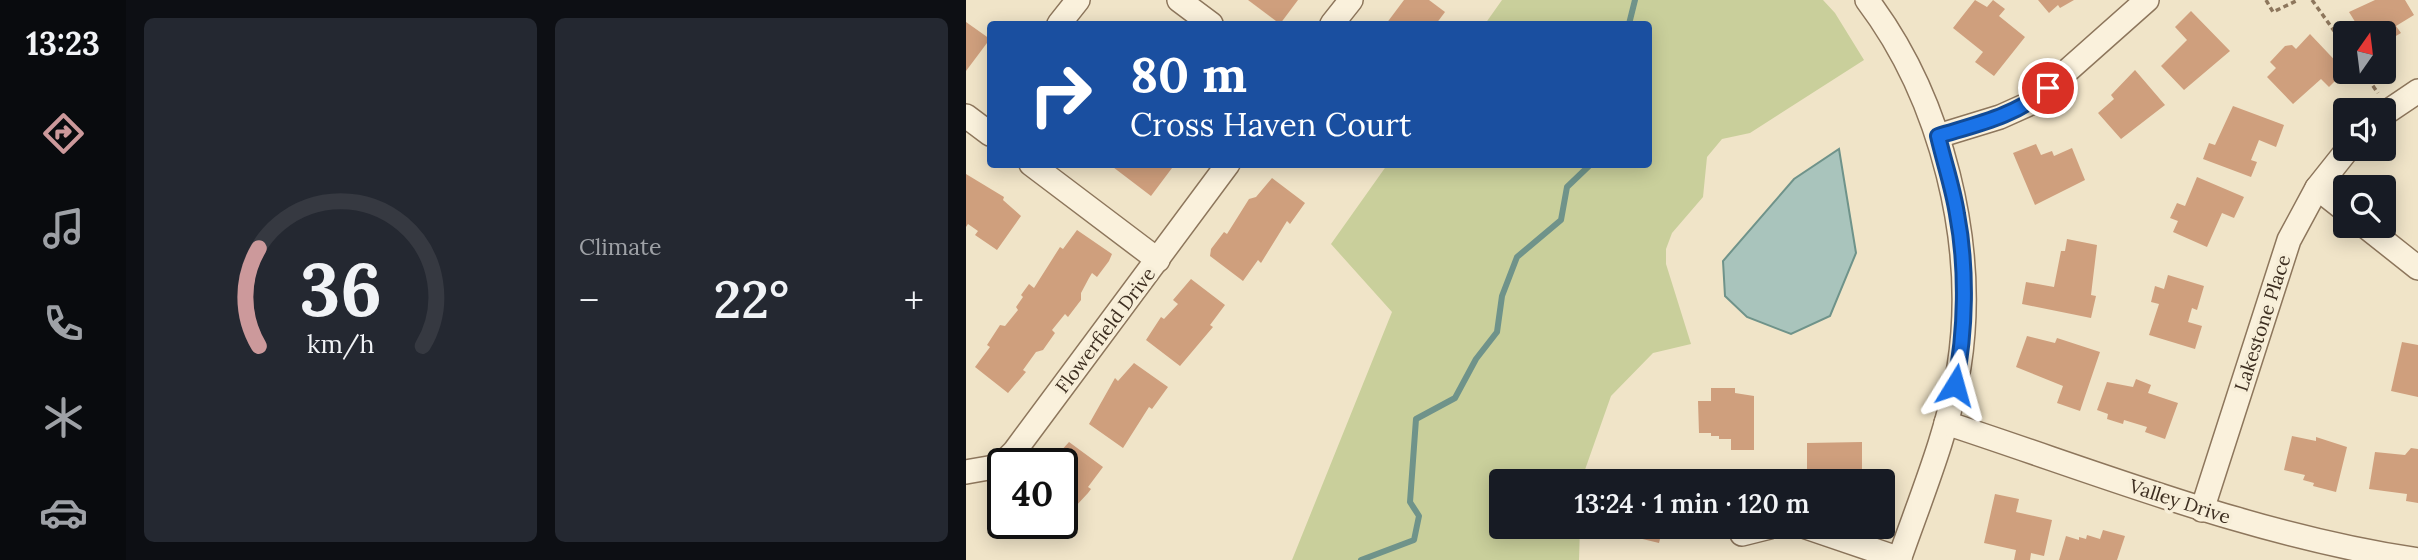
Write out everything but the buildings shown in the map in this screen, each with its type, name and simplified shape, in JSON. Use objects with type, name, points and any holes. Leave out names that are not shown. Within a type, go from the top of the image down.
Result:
[{"type":"street","points":[[1061,21],[1078,0]]},
{"type":"street","points":[[1179,0],[1207,21]]},
{"type":"street","points":[[1334,21],[1351,0]]},
{"type":"street","points":[[1841,539],[1899,559],[1947,423],[1959,366],[1963,292],[1958,215],[1938,136],[1902,55],[1867,0]]},
{"type":"street","points":[[1938,136],[2000,117],[2031,103],[2147,0]]},
{"type":"street","points":[[2396,106],[2418,90]]},
{"type":"street","name":"Lakestone Place","points":[[2202,509],[2289,240],[2317,188],[2338,161]]},
{"type":"street","points":[[1036,168],[1158,260]]},
{"type":"street","name":"Flowerfield Drive","points":[[966,472],[999,466],[1014,452],[1225,168]]},
{"type":"street","points":[[2317,188],[2333,201]]},
{"type":"street","points":[[2380,238],[2418,268]]},
{"type":"street","name":"Valley Drive","points":[[1947,423],[2202,509],[2314,542],[2418,560]]},
{"type":"path","points":[[2266,0],[2273,12],[2298,0]]},
{"type":"path","points":[[2312,0],[2333,29]]},
{"type":"green space","points":[[1502,0],[1823,0],[1835,13],[1864,60],[1750,133],[1722,139],[1707,157],[1703,197],[1672,233],[1666,249],[1666,264],[1691,344],[1653,353],[1611,396],[1585,469],[1489,469],[1489,539],[1580,539],[1579,560],[1292,560],[1392,312],[1331,244],[1385,168],[1652,168],[1652,21],[1487,21]]},
{"type":"water","points":[[1839,149],[1856,253],[1830,316],[1791,334],[1747,317],[1725,296],[1723,261],[1794,179]]},
{"type":"waterway","points":[[1630,21],[1635,0]]},
{"type":"waterway","points":[[1361,560],[1414,540],[1419,516],[1410,502],[1416,419],[1455,398],[1476,359],[1497,332],[1502,296],[1517,257],[1561,220],[1567,187],[1587,168]]},
{"type":"route","points":[[1955,385],[1959,366],[1963,292],[1958,215],[1938,136],[2000,117],[2031,103],[2048,88]]}]
